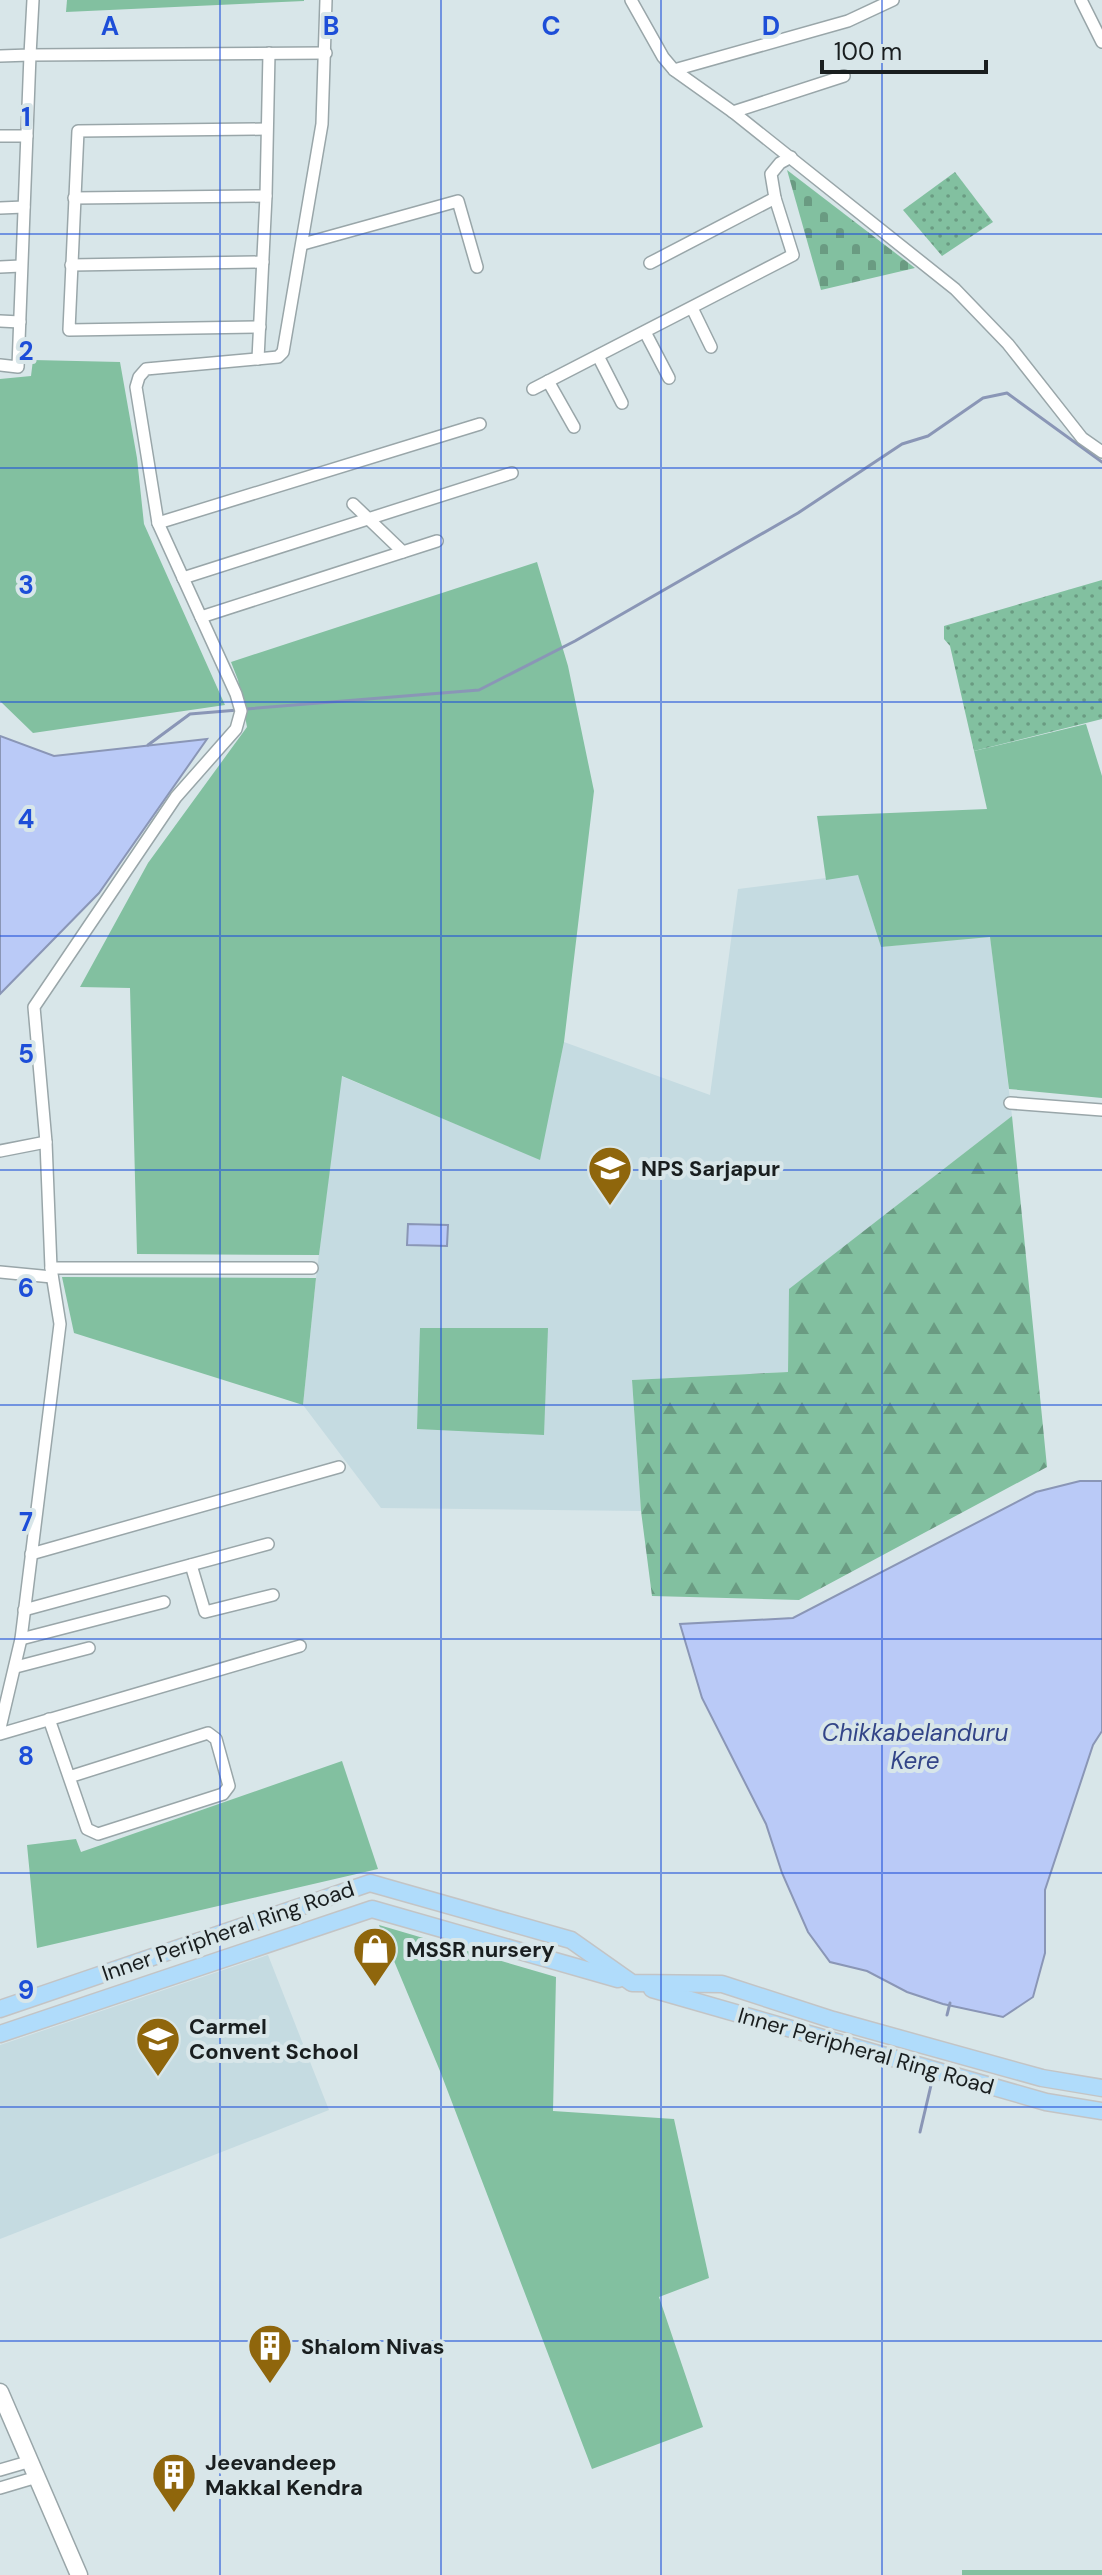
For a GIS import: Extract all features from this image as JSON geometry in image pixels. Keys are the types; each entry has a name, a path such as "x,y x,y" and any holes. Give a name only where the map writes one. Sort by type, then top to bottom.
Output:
{"main road":[{"name":"Inner Peripheral Ring Road","path":"0,2009 370,1883 571,1940 632,1983 722,1984 833,2020 1042,2078 1102,2088"},
{"name":"Inner Peripheral Ring Road","path":"0,2034 372,1909 1046,2102 1102,2111"},
{"path":"0,2392 79,2575"}],"street":[{"path":"0,365 18,367 33,0"},
{"path":"300,1646 0,1731 21,1639 60,1324 51,1272 46,1142 34,1007 176,797 236,729 241,711 158,523 136,387 146,369 278,357 283,352 322,124 326,0"},
{"path":"631,0 663,57 674,70 791,157 955,289 1008,344 1082,438 1102,452"},
{"path":"674,70 848,21 893,0"},
{"path":"1081,0 1102,42"},
{"path":"258,359 269,53"},
{"path":"0,56 326,53"},
{"path":"733,112 844,76"},
{"path":"260,327 69,330 78,131 266,129"},
{"path":"0,136 27,136"},
{"path":"533,389 793,255 775,198 771,174 780,163 791,157"},
{"path":"74,198 266,196"},
{"path":"650,263 775,198"},
{"path":"303,244 458,201 477,267"},
{"path":"0,208 24,207"},
{"path":"71,265 263,262"},
{"path":"0,267 21,266"},
{"path":"692,308 711,347"},
{"path":"0,321 20,322"},
{"path":"645,332 669,378"},
{"path":"598,356 622,403"},
{"path":"548,381 574,427"},
{"path":"158,523 480,424"},
{"path":"183,578 512,473"},
{"path":"353,504 403,552"},
{"path":"201,617 437,541"},
{"path":"1010,1103 1102,1110"},
{"path":"0,1151 46,1142"},
{"path":"0,1272 312,1268"},
{"path":"31,1554 339,1467"},
{"path":"24,1610 268,1544"},
{"path":"191,1565 205,1612 273,1595"},
{"path":"21,1639 164,1602"},
{"path":"16,1667 89,1648"},
{"path":"49,1719 69,1777 87,1829 98,1834 223,1794 229,1786 216,1739 208,1733 69,1777"},
{"path":"0,2470 34,2469"},
{"path":"0,2488 34,2469"}],"shaded area":[{"name":"NPS Sarjapur","path":"858,874 881,947 990,936 1012,1116 790,1289 788,1372 632,1380 641,1511 381,1508 303,1405 341,1076 539,1159 564,1042 710,1095 738,889"},
{"name":"Carmel Convent School","path":"268,1955 329,2110 0,2239 0,2045"}],"green space":[{"path":"67,0 304,0 304,1 66,12"},
{"path":"787,170 915,268 821,290"},
{"path":"955,172 993,222 942,256 903,210"},
{"path":"33,360 120,362 137,458 144,524 225,705 33,733 0,701 0,379 31,376"},
{"path":"537,562 568,666 594,791 564,1042 540,1160 342,1076 319,1255 137,1254 130,988 80,987 148,863 247,727 238,680 231,662"},
{"path":"1102,580 1102,719 974,751 950,646 944,639 944,626"},
{"path":"1086,724 1102,776 1102,1098 1009,1089 990,937 881,947 858,875 826,880 817,816 987,809 974,751"},
{"path":"1012,1116 1047,1467 799,1600 652,1596 641,1511 632,1380 788,1372 789,1289"},
{"path":"62,1277 316,1278 303,1405 74,1333"},
{"path":"420,1328 548,1328 544,1435 417,1429"},
{"path":"342,1761 378,1869 37,1948 27,1845 76,1839 81,1852"},
{"path":"379,1925 556,1977 553,2111 674,2119 709,2278 659,2297 703,2427 592,2469 440,2071"},
{"path":"962,2570 1102,2570 1102,2575 962,2575"}],"water":[{"path":"0,736 54,756 207,739 99,893 0,994"},
{"path":"408,1224 448,1225 447,1246 407,1245"},
{"name":"Chikkabelanduru Kere","path":"1080,1481 1102,1481 1102,1731 1093,1745 1045,1890 1045,1953 1033,1997 1003,2017 943,2004 907,1992 867,1971 830,1962 808,1932 782,1873 766,1824 702,1698 680,1624 793,1618 1036,1492"}],"waterway":[{"path":"246,709 479,690 575,641 798,513 902,444 928,436 983,398 1007,393 1102,462"},
{"path":"148,745 190,714 238,710"},
{"path":"947,2015 950,2003"},
{"path":"920,2132 932,2081"}],"place":[{"name":"NPS Sarjapur","path":"610,1207"},
{"name":"MSSR nursery","path":"375,1988"},
{"name":"Carmel Convent School","path":"158,2078"},
{"name":"Shalom Nivas","path":"270,2385"},
{"name":"Jeevandeep Makkal Kendra","path":"174,2514"}]}
